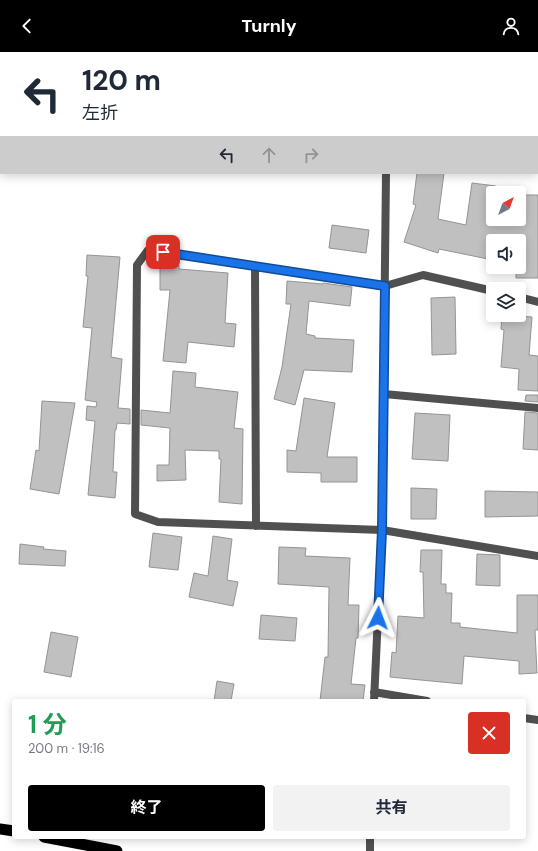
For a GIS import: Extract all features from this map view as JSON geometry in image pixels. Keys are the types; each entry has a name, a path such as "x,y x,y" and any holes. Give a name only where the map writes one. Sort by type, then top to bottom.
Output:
{"highway":[{"path":"0,829 12,831"},
{"path":"54,839 117,851"}],"street":[{"path":"374,699 382,530 386,174"},
{"path":"486,289 423,275 385,286 148,250 137,265 134,458 135,514 158,522 382,530 538,556"},
{"path":"255,266 256,526"},
{"path":"526,299 538,302"},
{"path":"384,394 538,408"},
{"path":"374,692 415,699"},
{"path":"526,718 538,720"},
{"path":"370,839 370,851"}],"building":[{"path":"417,174 444,174 438,219 466,225 472,183 496,186 486,186 486,226 526,226 526,195 538,195 538,278 516,278 516,274 526,274 526,234 486,234 486,259 439,249 438,253 404,242 416,205 413,204"},
{"path":"332,225 369,230 366,253 329,248"},
{"path":"87,255 120,257 111,357 122,359 118,408 130,409 130,424 117,423 115,430 113,472 117,472 115,498 88,495 95,421 86,420 87,406 96,407 97,402 85,400 92,328 83,327 88,276 86,276"},
{"path":"160,265 179,265 179,269 228,273 225,323 236,324 234,347 188,342 186,363 163,361 170,290 160,290"},
{"path":"287,281 323,283 352,287 350,306 309,301 306,334 315,336 315,338 354,340 352,372 304,370 295,405 274,399 282,367 291,304 286,304"},
{"path":"455,297 456,354 432,355 431,298"},
{"path":"526,317 532,317 529,355 538,356 538,391 518,390 519,369 501,367 504,330 501,329 502,322 526,322"},
{"path":"173,371 196,373 195,387 238,392 234,428 243,429 242,504 219,502 221,459 219,459 219,451 185,450 186,480 157,481 157,465 169,465 170,428 141,425 141,410 170,413"},
{"path":"526,395 538,395 538,402 525,401"},
{"path":"304,398 335,403 327,457 357,457 357,482 321,482 321,473 287,472 287,450 296,451"},
{"path":"42,401 75,403 59,494 30,489 36,450 39,451"},
{"path":"525,412 538,413 538,450 523,449"},
{"path":"415,413 450,415 448,461 412,459"},
{"path":"411,488 437,489 436,519 411,519"},
{"path":"485,491 538,492 538,516 485,517"},
{"path":"153,533 182,537 178,570 149,567"},
{"path":"213,536 232,539 227,580 238,582 233,606 189,597 194,573 208,576"},
{"path":"20,544 44,547 43,549 66,551 65,566 19,564"},
{"path":"279,547 306,548 305,556 350,558 348,605 359,605 358,638 356,638 351,684 365,685 363,699 320,699 325,657 328,657 329,587 278,584"},
{"path":"421,550 442,550 441,584 446,584 446,593 452,593 451,623 460,623 460,627 517,633 517,595 538,595 538,630 535,630 537,673 519,674 519,661 464,656 462,684 390,677 392,652 396,653 398,616 424,618 423,572 420,572"},
{"path":"477,554 500,555 500,586 476,585"},
{"path":"261,615 297,618 295,641 259,639"},
{"path":"51,632 78,637 71,677 44,672"},
{"path":"217,681 234,684 231,699 214,699"}],"route":[{"path":"163,252 385,286 382,530 378,618"}]}
